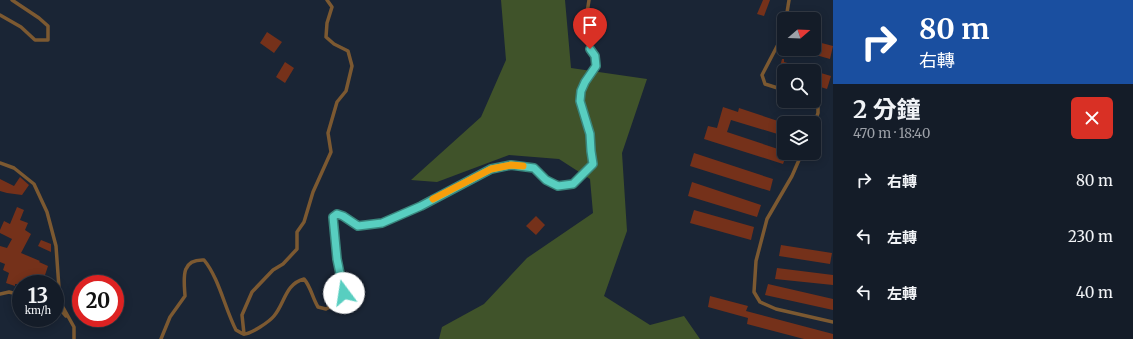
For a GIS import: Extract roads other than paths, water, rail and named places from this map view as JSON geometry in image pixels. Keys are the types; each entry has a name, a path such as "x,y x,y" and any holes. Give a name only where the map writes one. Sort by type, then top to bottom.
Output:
{"lane":[{"path":"0,15 21,27 36,40 48,40 48,26 39,18 12,0"},
{"path":"244,334 242,315 252,292 273,270 283,264 298,249 297,232 304,222 313,192 331,152 328,133 337,102 346,91 352,66 348,51 334,44 326,37 327,23 332,7 327,0"},
{"path":"161,339 170,317 186,296 184,276 188,264 195,259 204,260 211,268 229,317 236,330 244,334 255,330 274,317 296,281 304,278 309,285 312,298 318,307 326,310 338,303 344,293 337,259 333,217 337,214 343,216 358,226 382,223 421,206 491,169 511,165 534,168 546,180 558,186 573,184 593,164 590,134 580,101 581,91 585,82 596,66 595,56 585,37 582,23 589,0"},
{"path":"787,12 789,0"},
{"path":"777,46 762,75 765,84 777,88"},
{"path":"799,160 792,176 768,219 756,261 754,292 760,302 776,309 833,322"},
{"path":"0,163 14,168 34,184 47,212 56,246 60,302 72,323"},
{"path":"0,294 12,293"},
{"path":"64,314 72,324"},
{"path":"74,327 74,339"}]}
